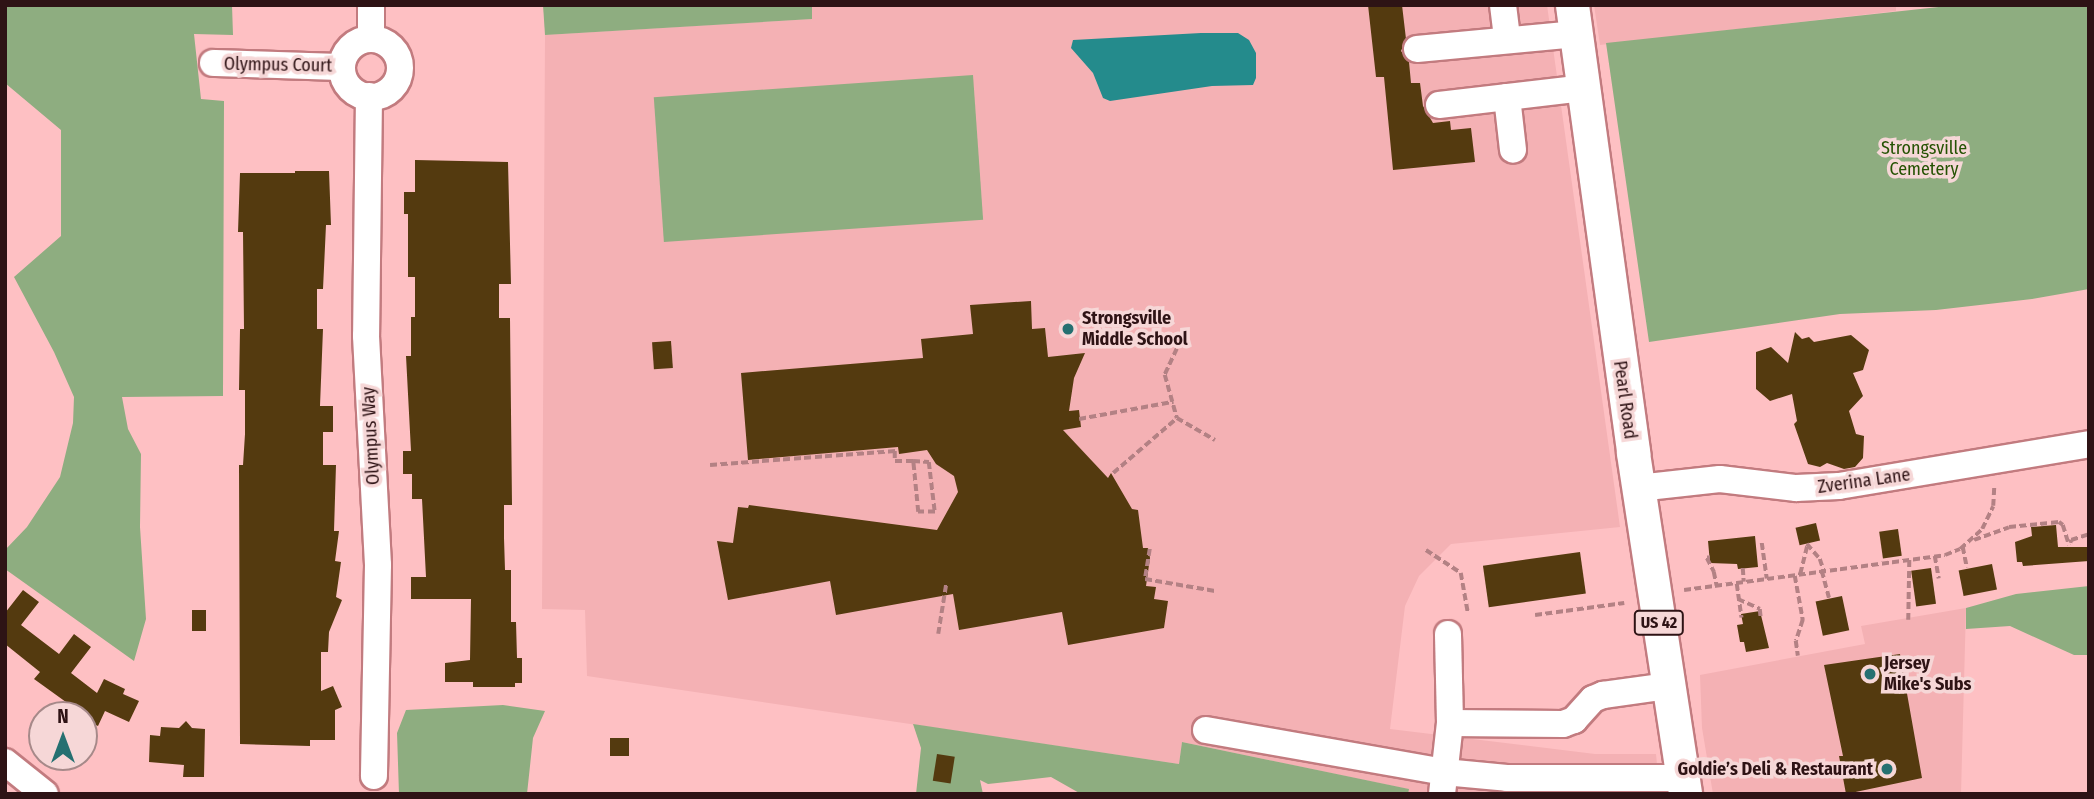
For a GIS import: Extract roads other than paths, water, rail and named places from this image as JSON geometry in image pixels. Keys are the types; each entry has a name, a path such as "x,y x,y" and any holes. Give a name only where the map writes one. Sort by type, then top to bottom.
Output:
{"main road":[{"name":"Pearl Road","path":"1574,20 1638,488 1684,786"}],"street":[{"path":"370,5 371,38"},
{"path":"1503,5 1507,40"},
{"path":"1417,49 1507,40 1574,20"},
{"path":"371,38 388,44 395,51 400,68 394,85 379,95 369,96 357,93 348,85 342,67 351,47 371,38"},
{"name":"Olympus Court","path":"213,63 342,67"},
{"path":"1439,104 1583,88"},
{"name":"Olympus Way","path":"369,96 366,336 378,565 375,788"},
{"path":"1507,97 1513,150"},
{"name":"Zverina Lane","path":"1638,488 1720,479 1796,488 1839,486 2089,444"},
{"path":"1443,783 1450,723 1448,634"},
{"path":"1450,723 1563,724 1574,720 1593,699 1603,695 1661,687"},
{"path":"1206,730 1443,783 1507,786 1684,786"},
{"path":"5,761 45,794"}],"water":[{"path":"1238,33 1249,40 1256,53 1256,78 1253,85 1212,86 1110,101 1103,98 1093,73 1071,48 1073,40"}],"place":[{"name":"Strongsville Middle School","path":"1068,329"},
{"name":"Jersey Mike's Subs","path":"1870,674"},
{"name":"Goldie’s Deli & Restaurant","path":"1887,769"}],"park label":[{"name":"Strongsville Cemetery","path":"1924,159"}]}
